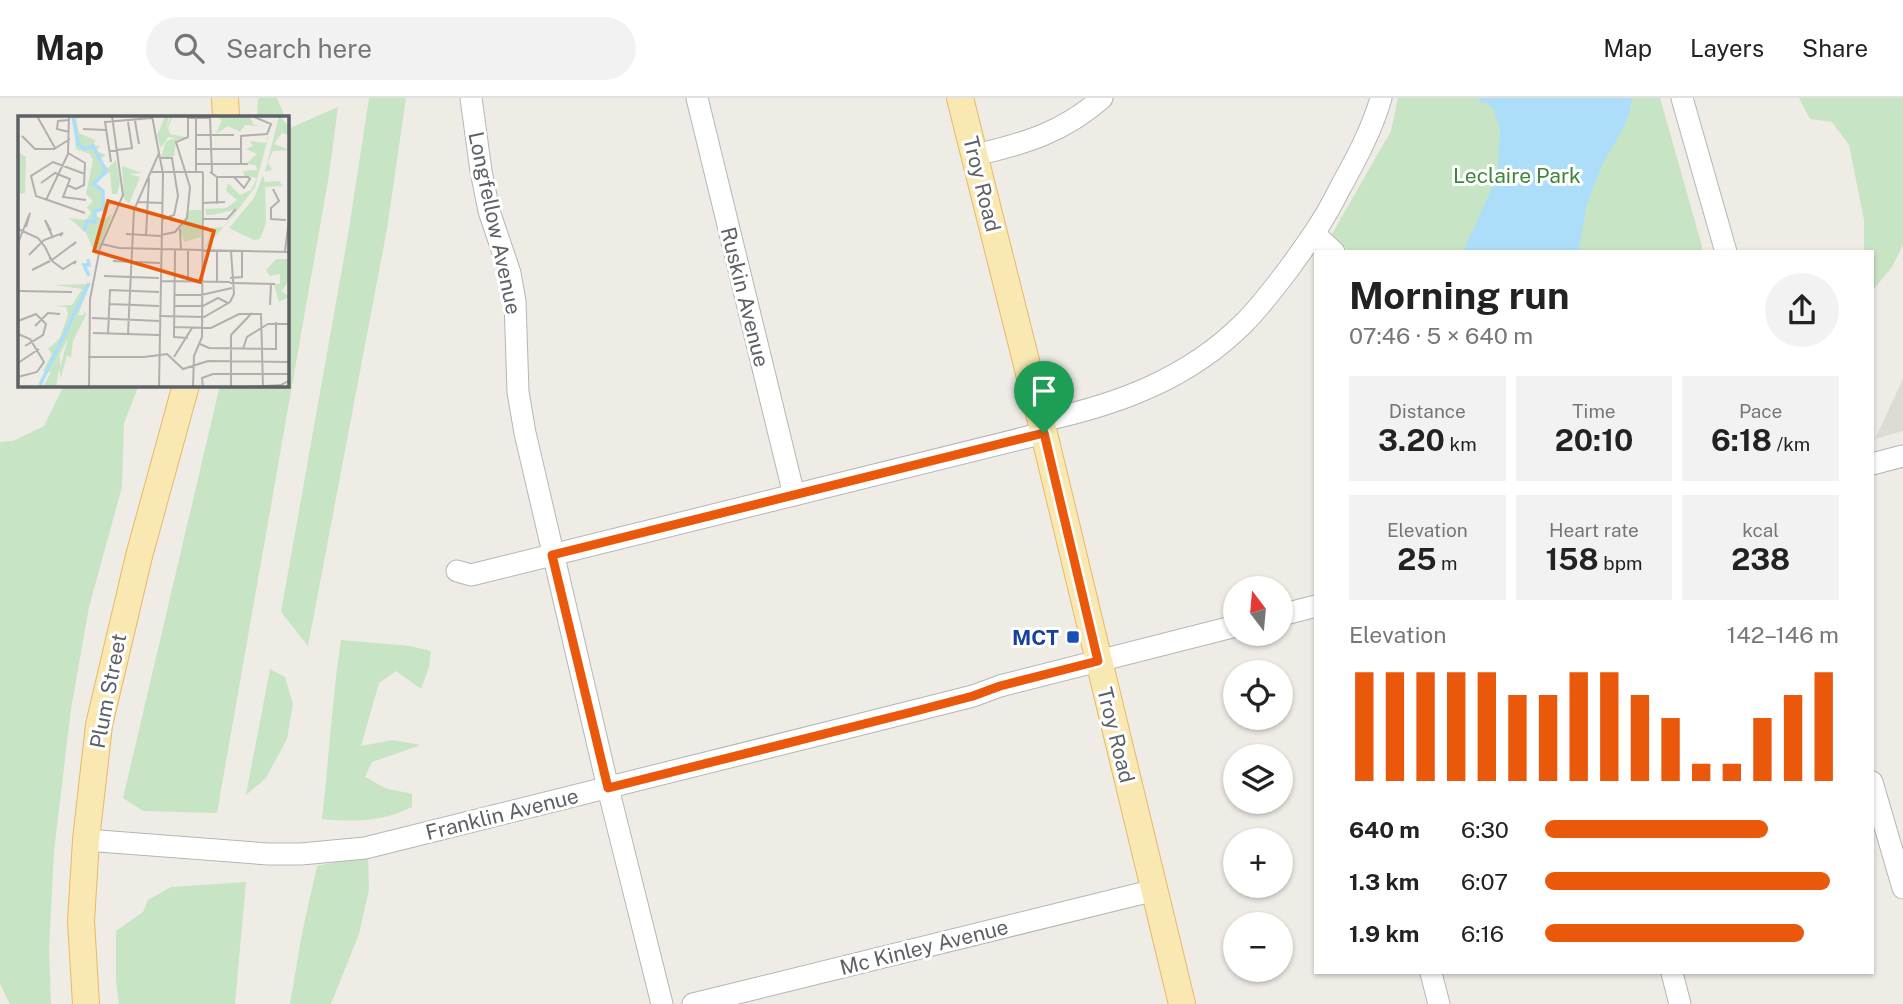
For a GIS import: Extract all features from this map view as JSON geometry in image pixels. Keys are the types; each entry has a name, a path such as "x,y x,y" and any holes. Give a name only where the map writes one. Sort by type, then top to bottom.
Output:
{"main road":[{"path":"225,98 226,116"},
{"name":"Troy Road","path":"960,98 1182,1004"},
{"name":"Plum Street","path":"86,1004 81,921 96,745 139,556 185,387"}],"street":[{"name":"Longfellow Avenue","path":"471,98 489,211 510,274 515,301 518,392 527,443 662,1004"},
{"name":"Ruskin Avenue","path":"697,98 794,495"},
{"path":"975,155 1022,144 1050,133 1072,121 1102,98"},
{"path":"457,571 471,575 794,495 1042,427 1105,406 1174,376 1228,338 1258,308 1315,234 1354,162 1381,98"},
{"path":"1682,98 1725,250"},
{"path":"1315,234 1332,250"},
{"path":"1874,463 1903,456"},
{"path":"1293,612 1314,607"},
{"name":"Franklin Avenue","path":"86,840 268,854 330,852 376,845 973,696 1000,686 1223,629"},
{"path":"1874,789 1903,888"},
{"name":"Mc Kinley Avenue","path":"693,1004 1155,890"},
{"path":"1431,974 1438,1004"},
{"path":"1672,974 1680,1004"}],"shaded area":[{"path":"1903,379 1903,431 1875,439"}],"green space":[{"path":"258,98 277,98 285,116 257,116"},
{"path":"369,98 406,98 387,229 308,646 281,612 348,235"},
{"name":"Leclaire Park","path":"1398,98 1660,98 1702,250 1347,250 1332,234 1391,131"},
{"path":"1799,98 1903,98 1903,245 1892,267 1874,289 1874,250 1864,250 1864,220 1849,145 1832,122 1810,119"},
{"path":"338,107 329,175 217,813 143,811 123,798 220,387 289,387 289,126 290,128"},
{"path":"63,387 138,387 124,423 122,487 89,607 71,709 54,851 49,950 51,1004 10,1004 0,984 0,442 13,441 44,426"},
{"path":"341,640 410,646 431,651 429,667 421,689 396,671 379,683 361,746 393,740 421,745 372,762 365,777 385,788 412,794 412,807 390,816 357,820 322,819"},
{"path":"270,669 285,677 293,704 287,739 266,778 246,795"},
{"path":"368,855 369,889 359,934 331,1004 290,1004 317,866"},
{"path":"246,882 235,1004 119,1004 116,931 143,912 148,900 171,887"}],"water":[{"path":"1480,98 1632,98 1623,129 1603,163 1591,194 1578,250 1464,250 1497,177 1500,128 1493,108 1485,102 1480,103"}],"place":[{"name":"MCT","path":"1073,637"}],"route":[{"path":"1044,433 1098,661 912,712 608,788 552,555 1044,433"}]}
